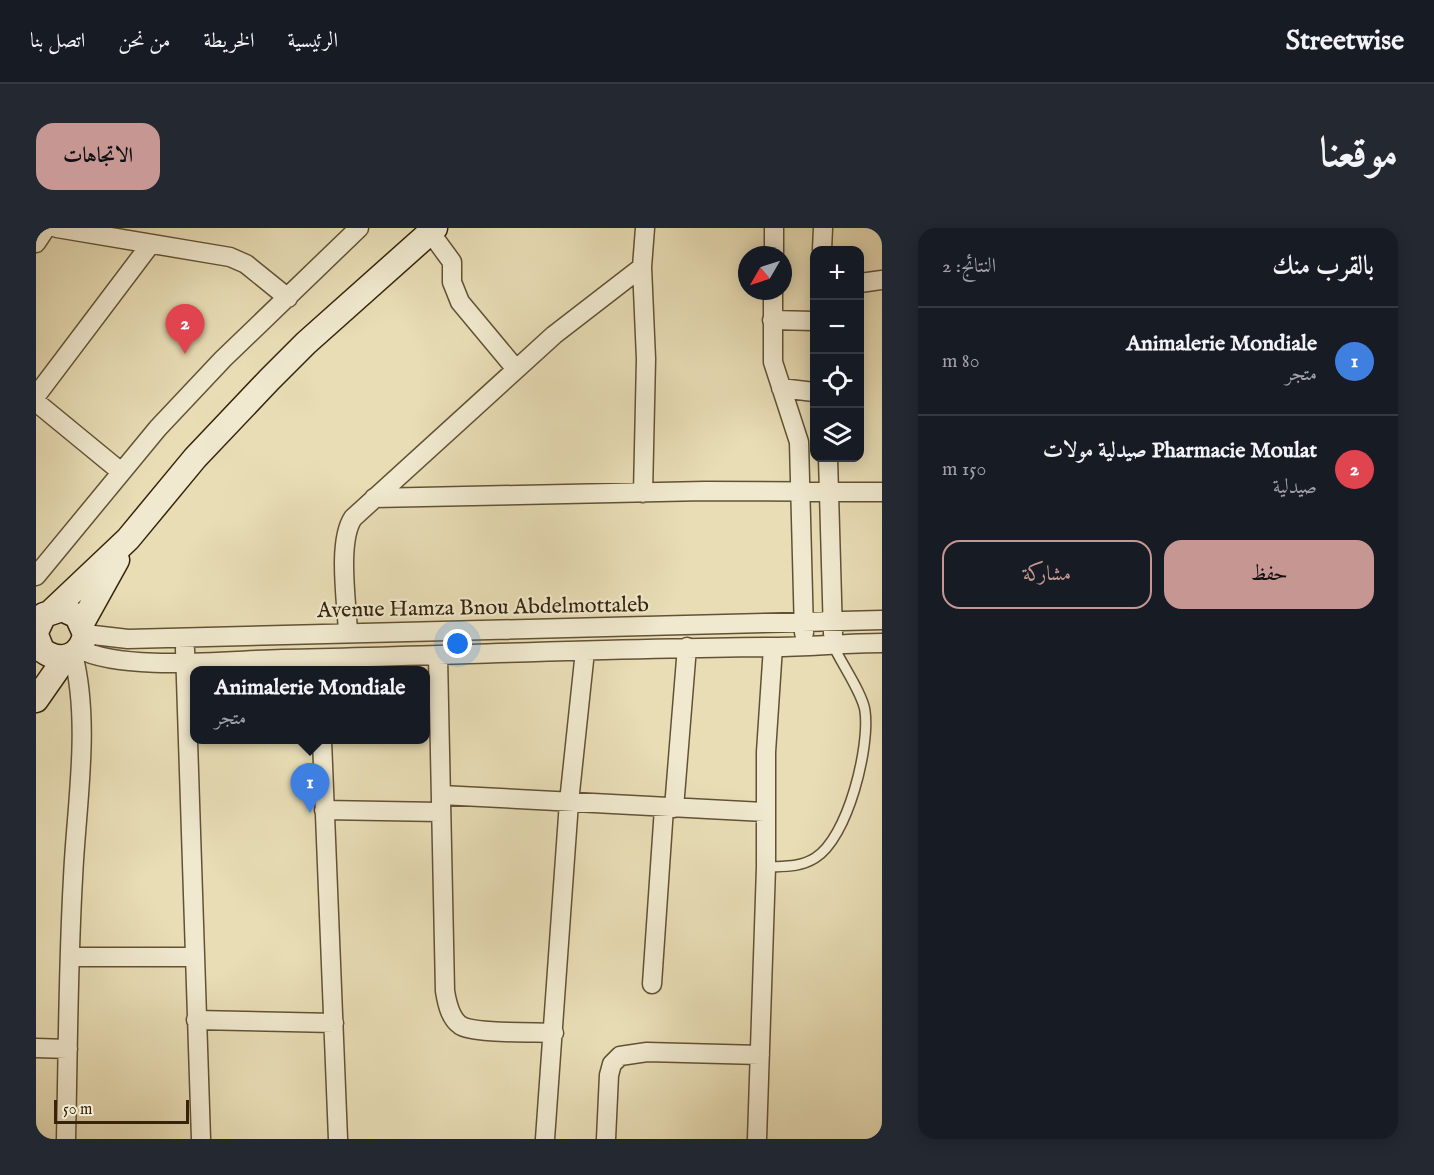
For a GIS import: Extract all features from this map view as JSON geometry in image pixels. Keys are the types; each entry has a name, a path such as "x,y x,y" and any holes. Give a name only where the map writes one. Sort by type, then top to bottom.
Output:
{"main road":[{"path":"39,631 128,539 195,458 276,372 432,230"},
{"path":"36,700 77,643 128,539"},
{"path":"39,631 70,611 77,643"},
{"path":"39,631 49,655 77,643"}],"street":[{"path":"36,243 46,228"},
{"path":"66,228 150,245 230,257 246,264 288,298"},
{"path":"36,576 120,471 216,367 359,228"},
{"path":"643,493 646,359 642,267 645,228"},
{"path":"774,228 774,246"},
{"path":"822,246 823,228"},
{"path":"432,230 452,262 452,282 460,302 515,369"},
{"path":"36,396 150,245"},
{"path":"348,633 345,546 348,527 361,508 434,446 515,369 613,287 642,267"},
{"path":"864,282 882,280"},
{"path":"773,300 773,362 797,435 801,492 804,646"},
{"path":"772,320 810,321"},
{"path":"781,388 810,392"},
{"path":"36,402 120,471"},
{"path":"828,462 834,645"},
{"path":"374,498 643,493 882,492"},
{"name":"Avenue Hamza Bnou Abdelmottaleb","path":"77,643 128,639 882,620"},
{"path":"319,634 321,665"},
{"path":"185,638 201,1139"},
{"path":"77,643 95,657 110,659 321,665 585,651 882,643"},
{"path":"66,1139 81,735 77,643"},
{"path":"652,984 687,647"},
{"path":"757,1139 766,867 767,740 773,647"},
{"path":"545,1139 569,802 585,651"},
{"path":"438,657 445,991 448,1008 454,1020 470,1030 554,1033"},
{"path":"322,744 338,1139"},
{"path":"324,810 441,804 569,802 766,812"},
{"path":"71,957 194,957"},
{"path":"196,1020 334,1023"},
{"path":"36,1048 68,1049"},
{"path":"606,1139 609,1075 612,1064 620,1056 647,1052 760,1055"}],"lane":[{"path":"766,867 800,866 817,857 847,811 857,786 864,750 865,708 834,645"}],"place":[{"name":"Pharmacie Moulat صيدلية مولات","path":"185,354"},
{"name":"Animalerie Mondiale","path":"310,813"}]}
